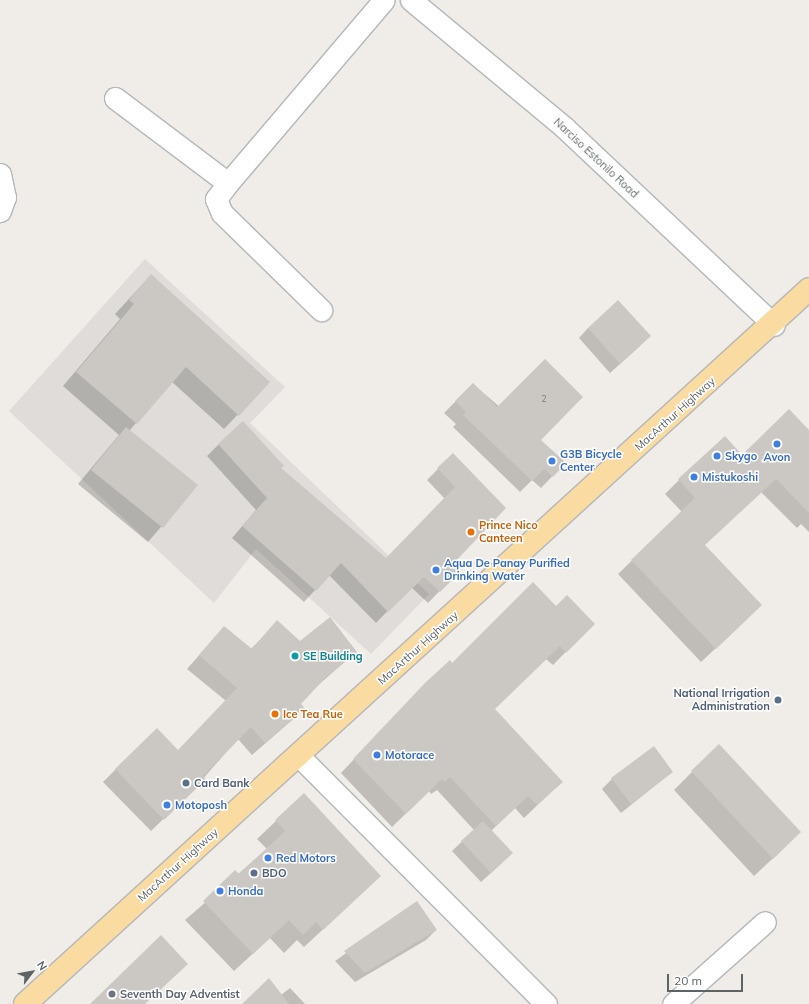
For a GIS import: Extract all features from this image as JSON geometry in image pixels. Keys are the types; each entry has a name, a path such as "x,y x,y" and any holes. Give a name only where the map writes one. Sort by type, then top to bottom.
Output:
{"highway":[{"name":"MacArthur Highway","path":"25,1004 774,325 809,289"}],"street":[{"path":"321,310 222,213 216,199 384,0"},
{"name":"Narciso Estonilo Road","path":"411,0 565,128 774,325"},
{"path":"115,98 228,183"},
{"path":"0,174 5,197 0,211"},
{"path":"299,756 546,1004"},
{"path":"673,1004 765,922"}],"shaded area":[{"path":"145,259 285,387 250,423 429,594 371,654 256,549 214,603 9,411"}],"building":[{"path":"151,274 270,382 239,416 186,367 137,424 76,372 134,304 129,300"},
{"path":"618,300 651,336 620,364 588,328"},
{"path":"545,359 583,397 541,440 566,463 553,477 544,469 532,481 463,415 466,412 455,401 473,383 497,407"},
{"path":"789,409 809,430 809,513 776,479 705,545 762,605 716,649 631,560 695,498 678,479 725,436 742,455"},
{"path":"243,421 284,466 281,468 386,558 455,487 437,468 453,453 506,508 453,564 461,571 440,592 424,577 388,612 341,563 316,591 242,526 267,498 218,444"},
{"path":"126,427 198,485 163,528 91,470"},
{"path":"533,582 556,606 567,595 595,624 566,653 560,646 495,709 563,782 537,805 528,796 496,826 450,777 445,782 442,779 406,814 353,759 425,683 450,660 452,663"},
{"path":"330,617 357,652 325,678 301,704 305,709 265,743 251,727 203,776 206,779 164,820 115,769 157,728 178,750 237,688 199,655 224,626 252,649 277,620 300,641"},
{"path":"719,744 801,832 773,859 691,771"},
{"path":"654,746 673,772 631,804 611,778"},
{"path":"304,793 381,876 323,930 316,922 303,935 289,920 253,954 203,901 235,870 239,874 285,831 275,820"},
{"path":"483,821 513,853 491,873 461,841"},
{"path":"417,901 437,930 365,973 344,951"},
{"path":"161,935 188,964 145,1004 90,1004"},
{"path":"269,978 289,1004 242,1004"}],"place":[{"name":"Avon","path":"777,444"},
{"name":"Skygo","path":"717,456"},
{"name":"G3B Bicycle Center","path":"552,461"},
{"name":"Mistukoshi","path":"694,477"},
{"name":"Prince Nico Canteen","path":"471,532"},
{"name":"Aqua De Panay Purified Drinking Water","path":"436,570"},
{"name":"SE Building","path":"295,656"},
{"name":"National Irrigation Administration","path":"778,700"},
{"name":"Ice Tea Rue","path":"275,714"},
{"name":"Motorace","path":"377,755"},
{"name":"Card Bank","path":"186,783"},
{"name":"Motoposh","path":"167,805"},
{"name":"Red Motors","path":"268,858"},
{"name":"BDO","path":"254,873"},
{"name":"Honda","path":"220,891"},
{"name":"Seventh Day Adventist","path":"112,994"}]}
